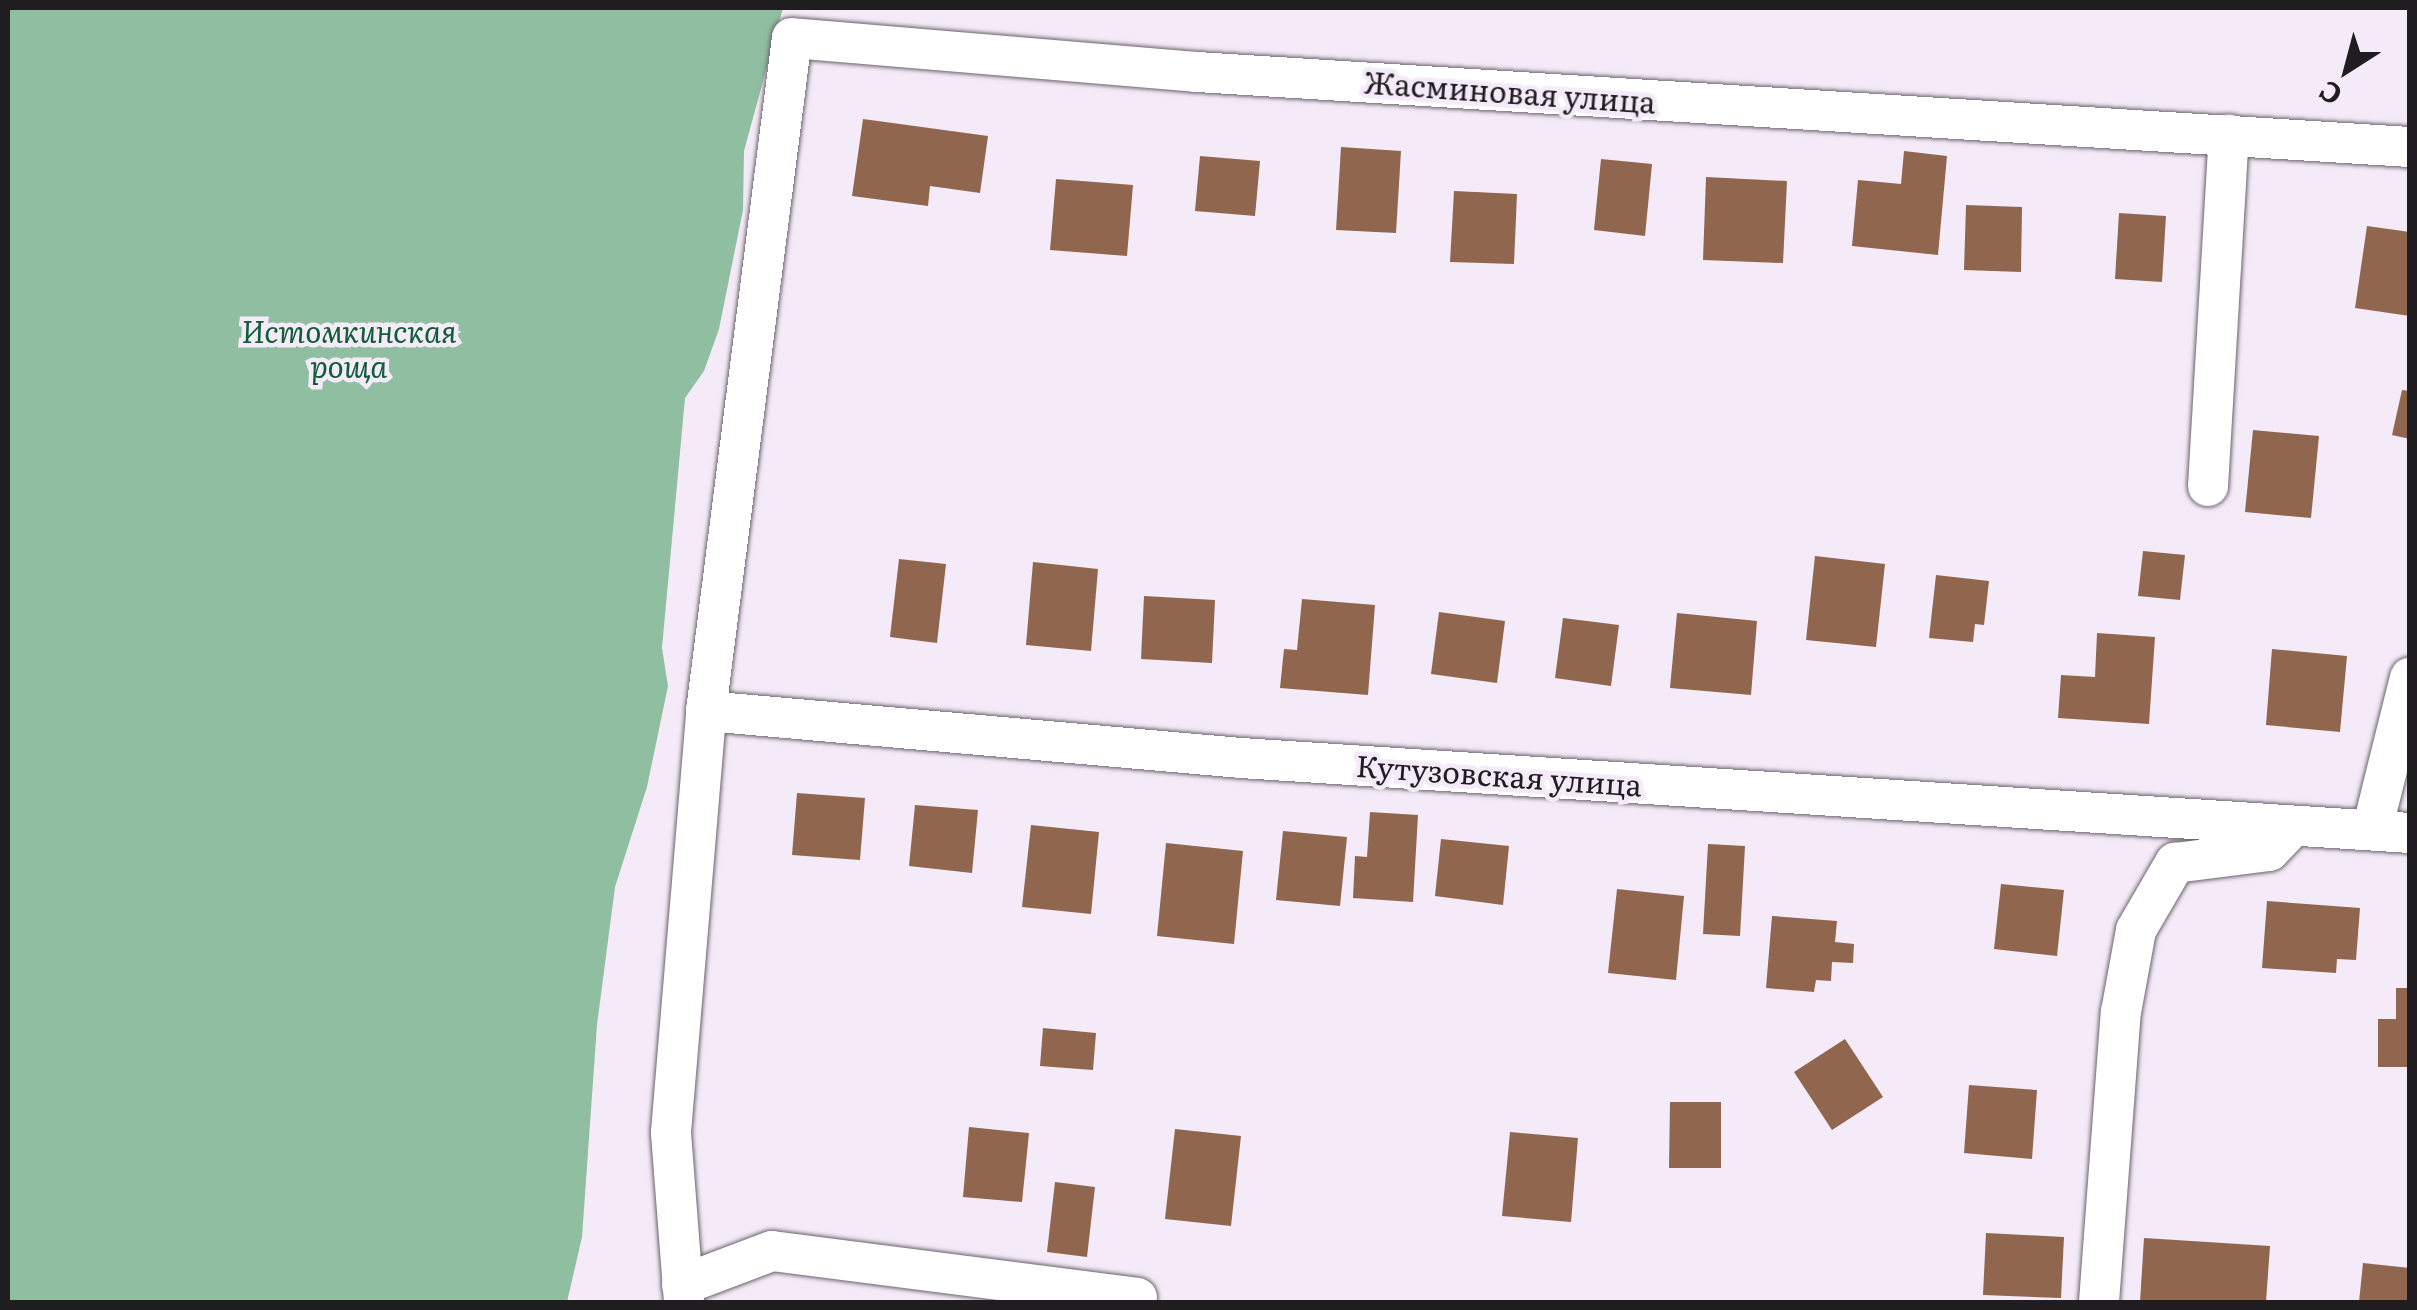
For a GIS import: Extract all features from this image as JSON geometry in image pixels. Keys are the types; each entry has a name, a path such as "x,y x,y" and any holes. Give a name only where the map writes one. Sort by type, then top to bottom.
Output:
{"street":[{"name":"Жасминовая улица","path":"706,711 792,38 1197,72 2410,147"},
{"path":"2208,486 2229,135"},
{"path":"2391,831 2410,678"},
{"path":"706,711 671,1132 683,1294 772,1250 1137,1298"},
{"name":"Кутузовская улица","path":"706,711 1242,758 2292,828 2391,831"},
{"path":"2100,1302 2120,1012 2136,930 2175,863 2269,851 2292,828"}],"green space":[{"name":"Истомкинская роща","path":"8,8 783,8 744,151 743,210 719,329 704,371 685,398 662,648 668,686 647,787 615,887 597,1025 582,1237 567,1302 8,1302"}],"building":[{"path":"863,119 988,136 980,193 930,186 928,206 852,196"},
{"path":"1341,147 1401,151 1396,233 1336,230"},
{"path":"1904,151 1947,156 1938,255 1852,246 1858,180 1901,184"},
{"path":"1200,156 1260,161 1255,216 1195,211"},
{"path":"1601,159 1652,164 1645,236 1594,230"},
{"path":"1706,177 1787,181 1783,263 1703,260"},
{"path":"1056,179 1133,185 1127,256 1050,250"},
{"path":"1454,191 1517,194 1514,264 1450,262"},
{"path":"1966,205 2022,207 2021,272 1964,270"},
{"path":"2119,213 2166,216 2162,282 2115,279"},
{"path":"2367,226 2410,232 2410,316 2355,308"},
{"path":"2402,390 2410,391 2410,439 2392,435"},
{"path":"2253,430 2319,436 2311,518 2245,512"},
{"path":"2143,551 2185,555 2180,600 2138,596"},
{"path":"1815,556 1885,564 1876,647 1806,640"},
{"path":"899,559 946,564 937,643 890,637"},
{"path":"1033,562 1098,569 1091,651 1026,645"},
{"path":"1936,575 1989,581 1984,625 1975,624 1973,642 1929,638"},
{"path":"1144,596 1215,600 1212,663 1141,659"},
{"path":"1302,599 1375,605 1368,695 1280,688 1284,649 1297,650"},
{"path":"1439,612 1505,621 1497,683 1431,674"},
{"path":"1677,613 1757,621 1751,695 1670,688"},
{"path":"1563,618 1619,625 1611,686 1555,678"},
{"path":"2097,633 2155,637 2149,724 2058,718 2061,675 2095,677"},
{"path":"2272,649 2347,656 2340,732 2266,725"},
{"path":"797,793 865,798 860,860 792,855"},
{"path":"915,805 978,810 972,873 909,866"},
{"path":"1370,812 1418,815 1413,902 1353,898 1355,856 1367,857"},
{"path":"1031,825 1099,832 1091,914 1022,907"},
{"path":"1283,831 1347,837 1340,906 1276,900"},
{"path":"1441,839 1509,846 1503,905 1435,896"},
{"path":"1166,843 1243,851 1234,944 1157,936"},
{"path":"1708,844 1745,846 1740,936 1703,934"},
{"path":"2001,884 2064,890 2057,956 1994,949"},
{"path":"1617,889 1684,896 1676,980 1608,973"},
{"path":"2267,901 2360,908 2356,960 2337,959 2336,973 2262,968"},
{"path":"1772,916 1837,921 1835,942 1854,944 1853,963 1832,962 1831,981 1816,980 1814,992 1766,988"},
{"path":"2396,988 2410,988 2410,1067 2378,1067 2378,1019 2396,1019"},
{"path":"1043,1028 1096,1033 1093,1070 1040,1066"},
{"path":"1845,1039 1883,1097 1832,1130 1794,1072"},
{"path":"1969,1085 2037,1090 2032,1159 1964,1153"},
{"path":"1670,1102 1721,1102 1721,1168 1669,1168"},
{"path":"969,1127 1029,1133 1022,1202 963,1197"},
{"path":"1175,1129 1241,1136 1231,1226 1165,1219"},
{"path":"1510,1132 1578,1138 1571,1222 1502,1216"},
{"path":"1055,1182 1095,1187 1087,1257 1047,1252"},
{"path":"1986,1233 2064,1237 2061,1298 1983,1295"},
{"path":"2144,1238 2270,1246 2266,1302 2140,1302"},
{"path":"2363,1263 2410,1268 2410,1302 2359,1302"}]}
